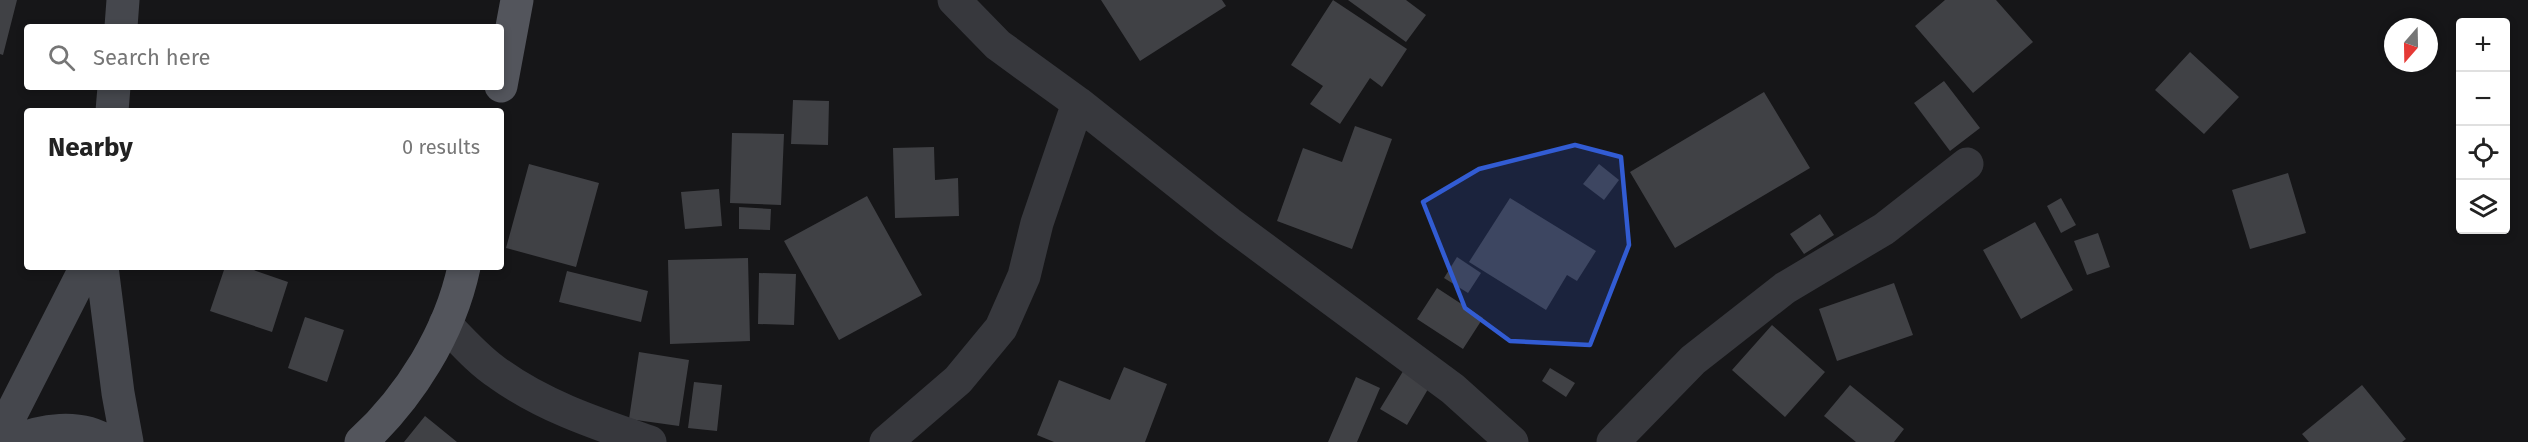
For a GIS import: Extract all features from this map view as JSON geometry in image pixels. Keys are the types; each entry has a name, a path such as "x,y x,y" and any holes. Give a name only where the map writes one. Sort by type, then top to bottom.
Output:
{"main road":[{"path":"121,24 123,0"},
{"path":"504,70 517,0"},
{"path":"112,108 114,90"},
{"path":"497,108 500,90"},
{"path":"0,436 84,270"},
{"path":"102,270 118,393 127,442"},
{"path":"361,442 380,424 430,355 445,324 463,270"},
{"path":"12,442 42,431 73,430 108,442"}],"street":[{"path":"954,0 998,45 1078,103 1229,224 1454,389 1512,442"},
{"path":"886,442 958,380 1001,328 1024,276 1037,223 1078,103"},
{"path":"1613,442 1694,360 1785,288 1884,229 1966,164"},
{"path":"445,324 497,373 530,394 580,417 650,442"}],"highlighted area":[{"path":"1575,145 1621,157 1629,245 1590,345 1510,341 1465,308 1423,202 1479,169"}],"building":[{"path":"0,0 17,0 3,55 0,54"},
{"path":"1101,0 1222,0 1226,6 1140,61"},
{"path":"1333,0 1407,49 1382,87 1370,78 1340,124 1310,104 1323,86 1291,65"},
{"path":"1348,0 1406,0 1426,15 1406,42"},
{"path":"1945,0 1996,0 2033,42 1973,93 1915,26"},
{"path":"2190,52 2239,97 2204,134 2155,90"},
{"path":"1944,81 1980,128 1950,151 1914,103"},
{"path":"1764,92 1810,168 1675,248 1630,172"},
{"path":"793,100 829,101 828,145 791,144"},
{"path":"1355,126 1392,139 1352,249 1277,221 1303,148 1342,162"},
{"path":"732,133 784,134 781,205 730,203"},
{"path":"934,147 935,180 958,178 959,216 895,218 893,148"},
{"path":"529,164 599,183 576,267 506,248"},
{"path":"1599,164 1619,180 1604,200 1583,184"},
{"path":"2288,173 2306,233 2250,249 2232,190"},
{"path":"719,189 722,226 685,229 681,192"},
{"path":"867,196 922,295 839,340 784,241"},
{"path":"1510,198 1596,251 1577,281 1567,275 1546,310 1469,262"},
{"path":"2061,198 2076,225 2061,233 2047,206"},
{"path":"739,207 771,209 770,230 739,229"},
{"path":"1820,214 1834,235 1804,254 1790,234"},
{"path":"2035,222 2073,290 2021,319 1983,250"},
{"path":"2098,233 2110,267 2087,275 2074,241"},
{"path":"1457,257 1481,273 1468,293 1444,278"},
{"path":"748,258 750,341 670,344 668,260"},
{"path":"224,270 254,270 288,282 272,332 210,311"},
{"path":"567,271 648,291 641,322 559,302"},
{"path":"759,273 796,274 794,325 758,324"},
{"path":"1894,283 1913,335 1837,361 1819,309"},
{"path":"1437,288 1483,318 1463,349 1417,319"},
{"path":"305,317 344,330 327,382 288,368"},
{"path":"1772,325 1825,372 1785,417 1732,370"},
{"path":"639,352 689,360 679,426 629,419"},
{"path":"1124,367 1167,384 1145,442 1054,442 1037,435 1059,380 1110,400"},
{"path":"1405,368 1431,384 1407,425 1380,409"},
{"path":"1550,368 1575,383 1566,397 1542,381"},
{"path":"1356,377 1380,388 1357,442 1328,442"},
{"path":"694,382 722,385 717,431 688,428"},
{"path":"1850,385 1904,429 1894,442 1856,442 1824,416"},
{"path":"2362,385 2406,439 2402,442 2309,442 2302,434"},
{"path":"425,416 457,442 404,442"}]}
